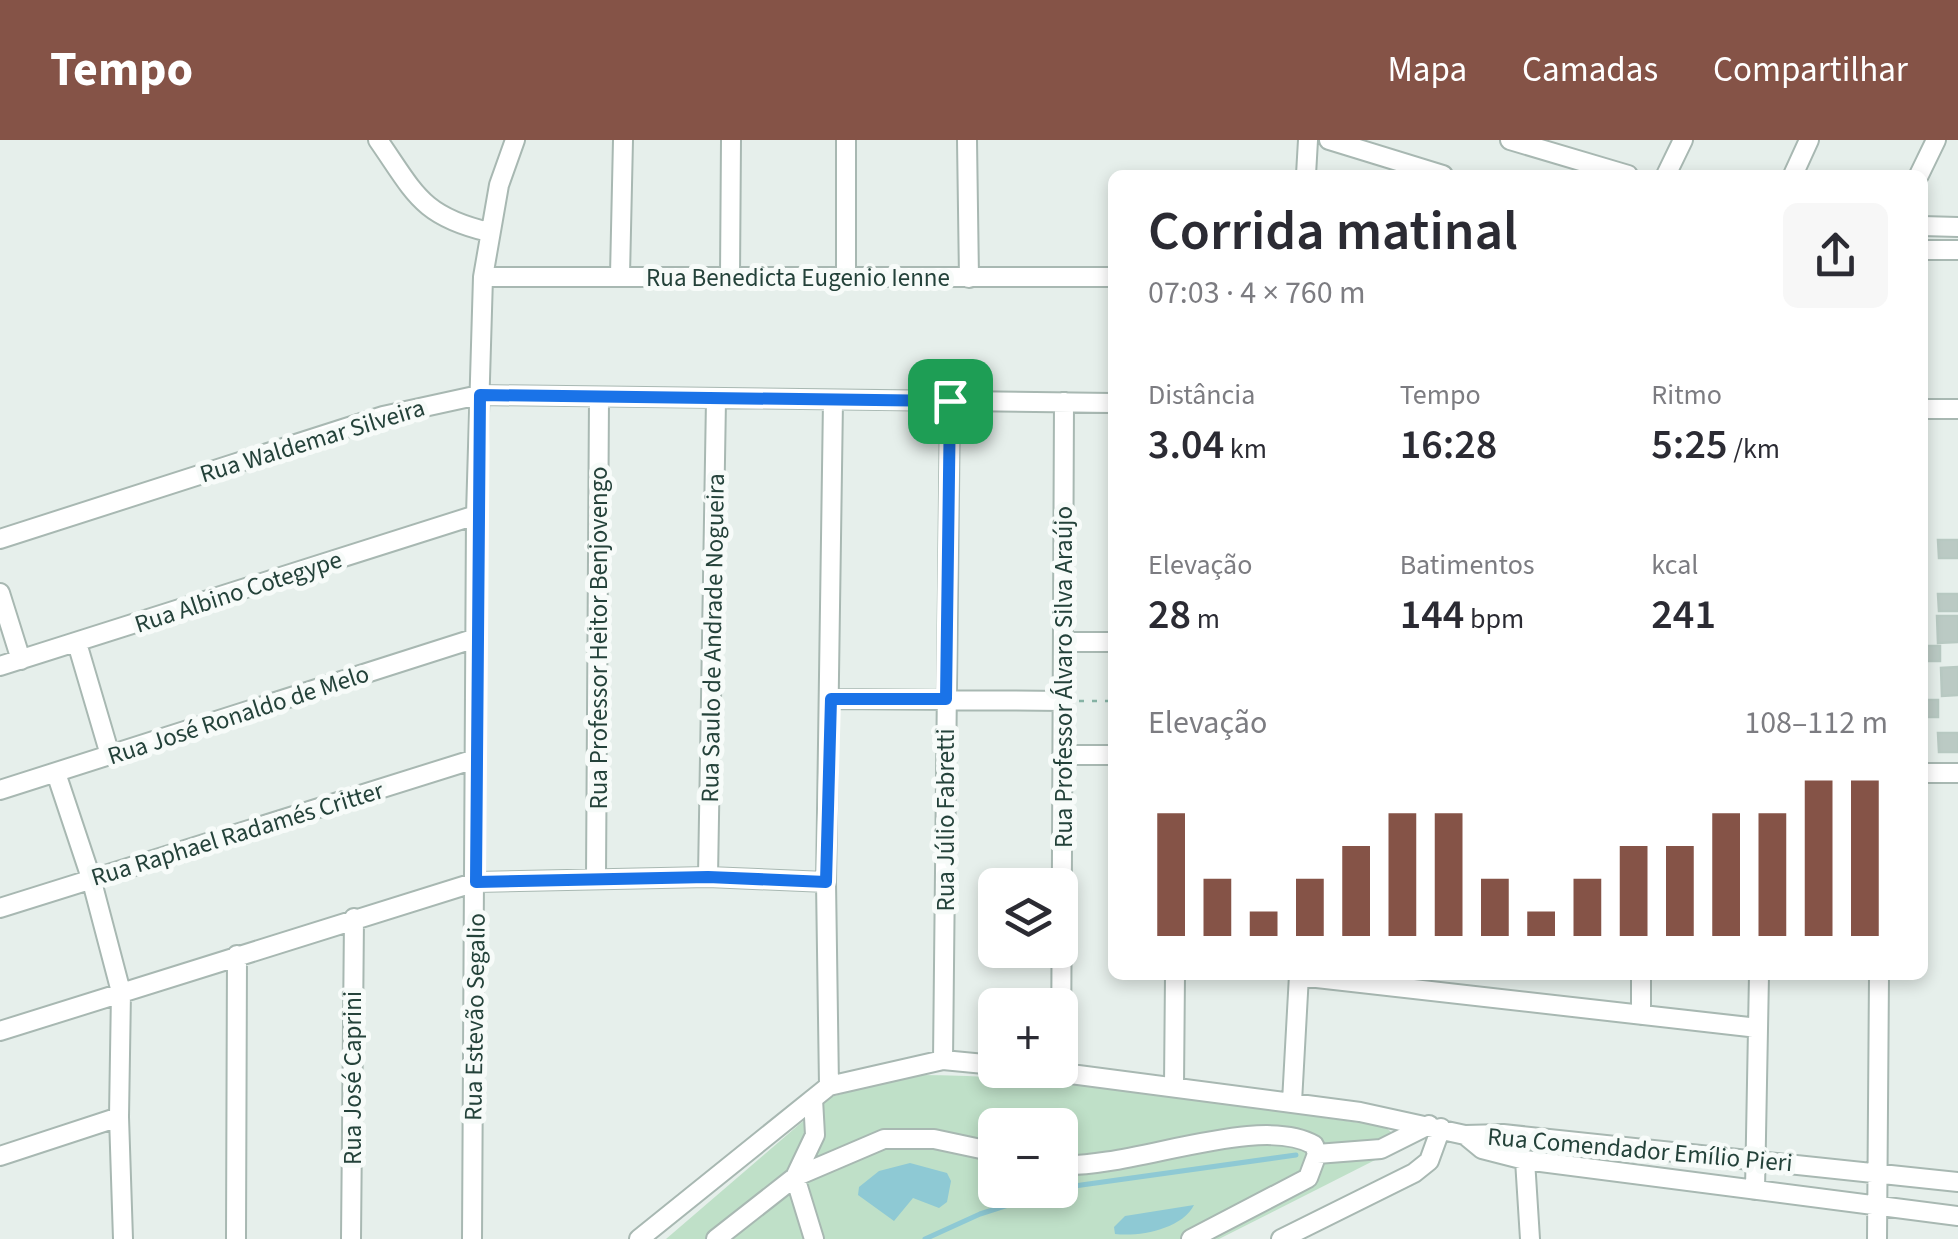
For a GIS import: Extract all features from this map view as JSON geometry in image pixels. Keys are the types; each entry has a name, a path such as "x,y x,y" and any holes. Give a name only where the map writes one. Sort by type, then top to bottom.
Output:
{"street":[{"path":"378,140 418,198 434,214 488,232"},
{"name":"Rua Estevão Segalio","path":"472,1239 476,515 483,276 488,232 515,140"},
{"path":"620,275 623,140"},
{"path":"730,276 731,140"},
{"path":"846,140 846,277"},
{"path":"967,140 968,278"},
{"path":"1306,170 1308,140"},
{"path":"1328,140 1427,170"},
{"path":"1510,140 1552,146 1615,170"},
{"path":"1668,170 1683,140"},
{"path":"1796,170 1809,140"},
{"path":"1921,170 1936,140"},
{"path":"1928,226 1958,228"},
{"path":"1928,250 1958,250"},
{"name":"Rua Benedicta Eugenio Ienne","path":"483,276 1108,277"},
{"name":"Rua Waldemar Silveira","path":"0,538 383,416 480,395 1108,403"},
{"name":"Rua Professor Heitor Benjovengo","path":"596,877 600,398"},
{"name":"Rua Saulo de Andrade Nogueira","path":"708,877 716,400"},
{"path":"829,1086 826,882 833,401"},
{"name":"Rua Júlio Fabretti","path":"943,1060 950,401"},
{"name":"Rua Professor Álvaro Silva Araújo","path":"1061,988 1064,402"},
{"path":"1928,409 1958,409"},
{"name":"Rua Albino Cotegype","path":"0,666 476,515"},
{"path":"0,593 20,660"},
{"name":"Rua José Ronaldo de Melo","path":"0,790 476,638"},
{"path":"1063,642 1108,642"},
{"path":"77,643 110,755"},
{"path":"831,699 1063,701"},
{"path":"1062,755 1108,755"},
{"name":"Rua Raphael Radamés Critter","path":"0,908 475,759"},
{"path":"1928,772 1958,773"},
{"path":"56,773 91,878 121,992 118,1116 123,1239"},
{"path":"0,1032 476,882 708,877 826,882"},
{"name":"Rua José Caprini","path":"351,1239 354,918"},
{"path":"236,1239 237,955"},
{"path":"1174,1086 1175,980"},
{"path":"1292,1102 1299,980"},
{"path":"1370,980 1424,983 1758,1028"},
{"path":"1641,980 1641,1014"},
{"path":"1755,1190 1759,980"},
{"path":"1877,1239 1879,980"},
{"path":"639,1239 829,1086 943,1060 978,1063"},
{"path":"1078,1074 1292,1102 1435,1126 1465,1135"},
{"path":"813,1099 815,1135 796,1177 814,1239"},
{"path":"0,1156 118,1116"},
{"path":"1317,1154 1381,1148 1435,1126"},
{"path":"1281,1239 1429,1161 1435,1126"},
{"path":"1078,1166 1092,1167 1266,1133 1300,1137 1314,1145 1317,1154 1308,1178 1190,1239"},
{"name":"Rua Comendador Emílio Pieri","path":"1465,1135 1503,1134 1958,1182"},
{"name":"Rua Comendador Emílio Pieri","path":"1465,1135 1482,1148 1526,1160 1958,1216"},
{"path":"716,1239 796,1177 884,1140 934,1138 978,1148"},
{"path":"1526,1160 1530,1239"}],"path":[{"path":"1063,701 1108,701"}],"green space":[{"path":"908,1075 978,1077 978,1088 1078,1088 1078,1084 1147,1092 1384,1126 1397,1137 1383,1156 1219,1239 666,1239 831,1097"}],"water":[{"path":"910,1163 947,1173 951,1181 947,1202 939,1208 913,1198 894,1221 858,1195 859,1187 879,1171"},
{"path":"1194,1205 1170,1226 1136,1234 1115,1234 1114,1227 1125,1216"}],"building":[{"path":"1938,540 1958,540 1958,558 1939,558"},
{"path":"1938,594 1958,594 1958,611 1939,611"},
{"path":"1937,616 1958,616 1958,642 1938,643"},
{"path":"1928,646 1940,646 1940,661 1928,661"},
{"path":"1958,667 1958,695 1942,696 1941,668"},
{"path":"1928,700 1938,700 1938,717 1928,717"},
{"path":"1938,733 1958,733 1958,752 1939,752"}],"waterway":[{"path":"1078,1185 1296,1155"},
{"path":"925,1239 999,1208"}],"route":[{"path":"480,395 950,401 946,699 831,699 826,882 596,877 476,882 476,515 480,395"}]}
